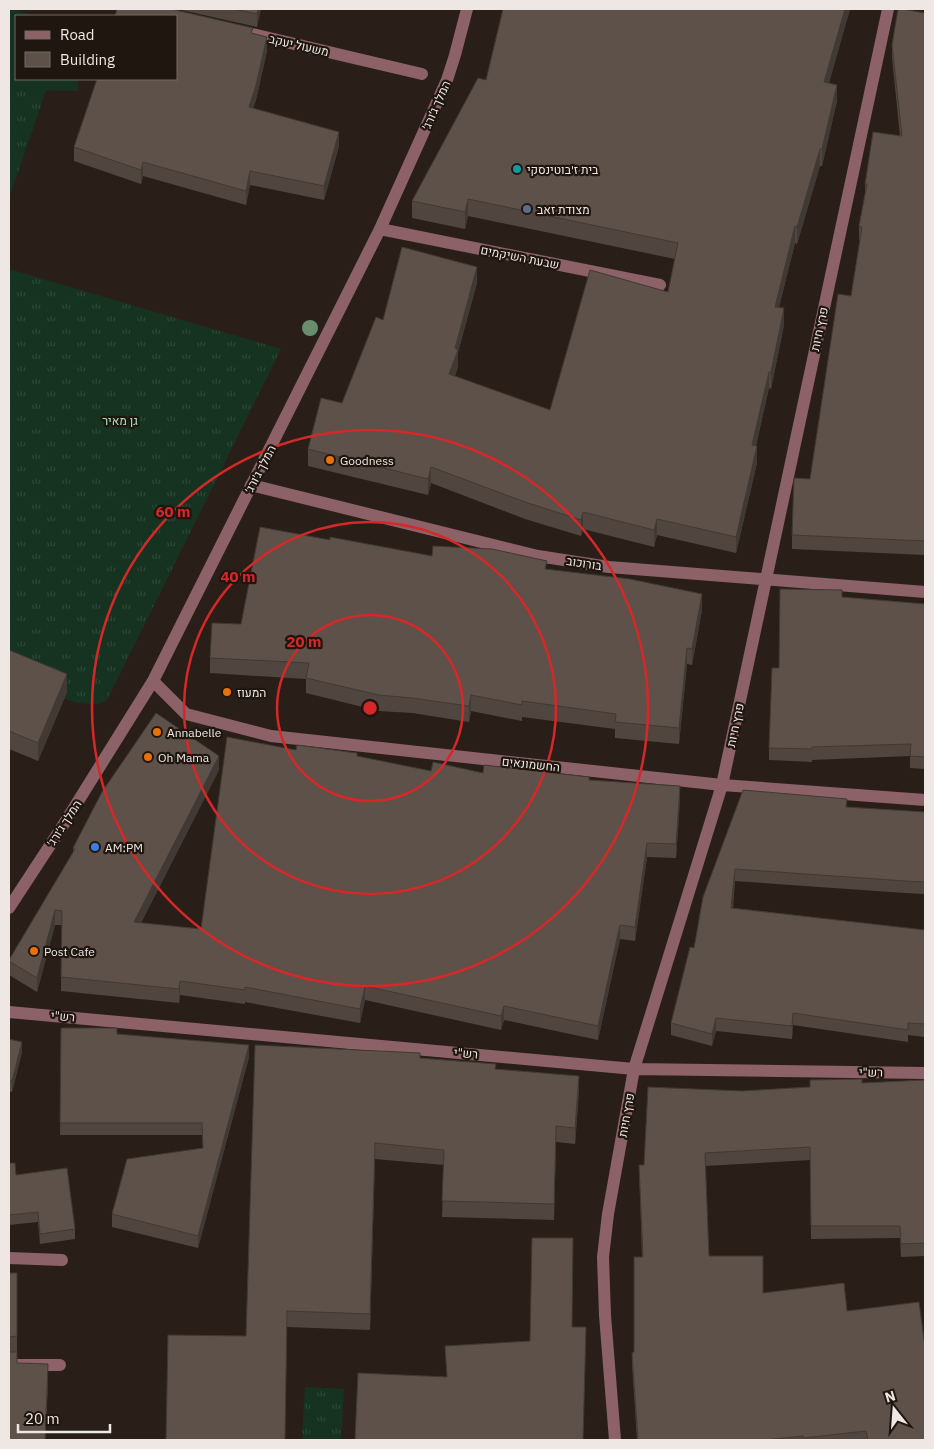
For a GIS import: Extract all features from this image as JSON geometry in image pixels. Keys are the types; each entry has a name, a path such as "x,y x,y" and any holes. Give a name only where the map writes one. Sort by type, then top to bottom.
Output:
{"street":[{"name":"המלך ג׳ורג׳","path":"9,908 153,681 380,229 447,80 467,9"},
{"name":"פרץ חיות","path":"615,1440 605,1315 603,1257 608,1214 634,1069 722,785 888,9"},
{"name":"משעול יעקב","path":"242,32 422,74"},
{"name":"שבעת השיקמים","path":"380,229 660,285"},
{"name":"בורוכוב","path":"251,485 538,556 609,567 925,592"},
{"name":"החשמונאים","path":"153,681 186,714 271,736 722,785 925,800"},
{"name":"רש\"י","path":"9,1012 634,1069 925,1073"},
{"path":"9,1258 62,1260"},
{"path":"9,1365 60,1365"}],"green space":[{"path":"9,9 34,15 15,15 15,80 50,80 9,198"},
{"path":"9,26 15,26 15,80 78,80 78,91 9,90"},
{"name":"גן מאיר","path":"9,269 281,349 107,700 98,704 78,703 9,681"},
{"path":"305,1387 344,1389 341,1440 302,1440"}],"building":[{"path":"117,9 171,9 253,28 251,33 267,37 249,107 339,132 324,186 250,171 246,191 143,162 141,170 74,147 97,80 178,80 178,15 115,15"},
{"path":"234,9 258,9 257,14"},
{"path":"503,9 845,9 824,82 837,85 822,149 820,149 797,227 795,226 775,307 784,308 771,372 769,372 752,445 757,446 736,537 657,519 654,530 583,512 581,520 525,502 431,467 428,479 308,449 321,398 342,403 376,317 383,320 402,247 477,267 455,348 458,350 449,374 550,410 590,270 668,292 678,243 468,199 465,212 412,201 478,78 486,80"},
{"path":"898,9 925,13 925,541 792,535 794,478 810,479 838,294 851,296 862,227 859,226 867,184 865,184 873,132 902,136 892,45"},
{"path":"260,527 330,540 330,537 432,556 433,546 492,549 547,561 545,569 630,579 702,594 692,649 687,648 679,728 615,722 616,714 522,701 522,705 471,695 469,706 379,695 306,678 309,663 210,658 212,623 241,624"},
{"path":"780,589 842,590 842,597 925,604 925,757 910,756 911,744 812,747 812,749 769,748 772,668 779,668"},
{"path":"9,650 67,674 38,743 9,731"},
{"path":"156,713 219,756 134,922 201,929 227,737 296,750 297,745 357,753 357,756 431,771 433,762 483,773 484,765 589,777 589,780 680,786 676,844 647,843 635,927 620,925 598,1026 504,1006 501,1016 365,986 360,1009 245,987 245,990 180,981 179,989 61,977 62,911 55,910 37,978 9,961 75,849 73,848 102,792"},
{"path":"743,790 847,799 846,807 925,812 925,882 735,869 731,908 925,930 925,1024 908,1023 908,1030 793,1013 792,1026 716,1018 712,1034 671,1023 690,947 694,948 703,897"},
{"path":"61,1028 117,1028 117,1034 249,1045 198,1236 112,1214 127,1159 203,1148 202,1123 60,1123"},
{"path":"9,1039 22,1042 12,1081 9,1081"},
{"path":"255,1045 420,1053 420,1058 496,1064 495,1069 579,1076 575,1128 556,1126 554,1204 442,1201 444,1150 375,1143 370,1314 287,1311 285,1440 166,1440 168,1335 246,1336"},
{"path":"862,1079 862,1083 925,1080 925,1243 901,1244 900,1226 811,1226 810,1147 705,1153 709,1256 763,1256 763,1293 844,1283 847,1311 919,1302 925,1348 925,1440 868,1440 866,1431 765,1440 638,1440 632,1353 634,1352 634,1257 643,1257 639,1165 644,1165 648,1087 742,1091 810,1087 810,1080"},
{"path":"9,1163 15,1163 16,1175 67,1168 75,1229 40,1234 38,1212 9,1215"},
{"path":"532,1238 573,1238 572,1327 586,1327 583,1440 355,1440 358,1373 447,1377 445,1346 530,1341"},
{"path":"9,1273 17,1273 17,1336 9,1337"},
{"path":"9,1352 17,1352 17,1363 48,1364 45,1440 9,1440"}],"place":[{"name":"בית ז'בוטינסקי","path":"517,169"},
{"name":"מצודת זאב","path":"527,209"},
{"name":"Goodness","path":"330,460"},
{"name":"המעוז","path":"227,692"},
{"name":"Annabelle","path":"157,732"},
{"name":"Oh Mama","path":"148,757"},
{"name":"AM:PM","path":"95,847"},
{"name":"Post Cafe","path":"34,951"}]}
